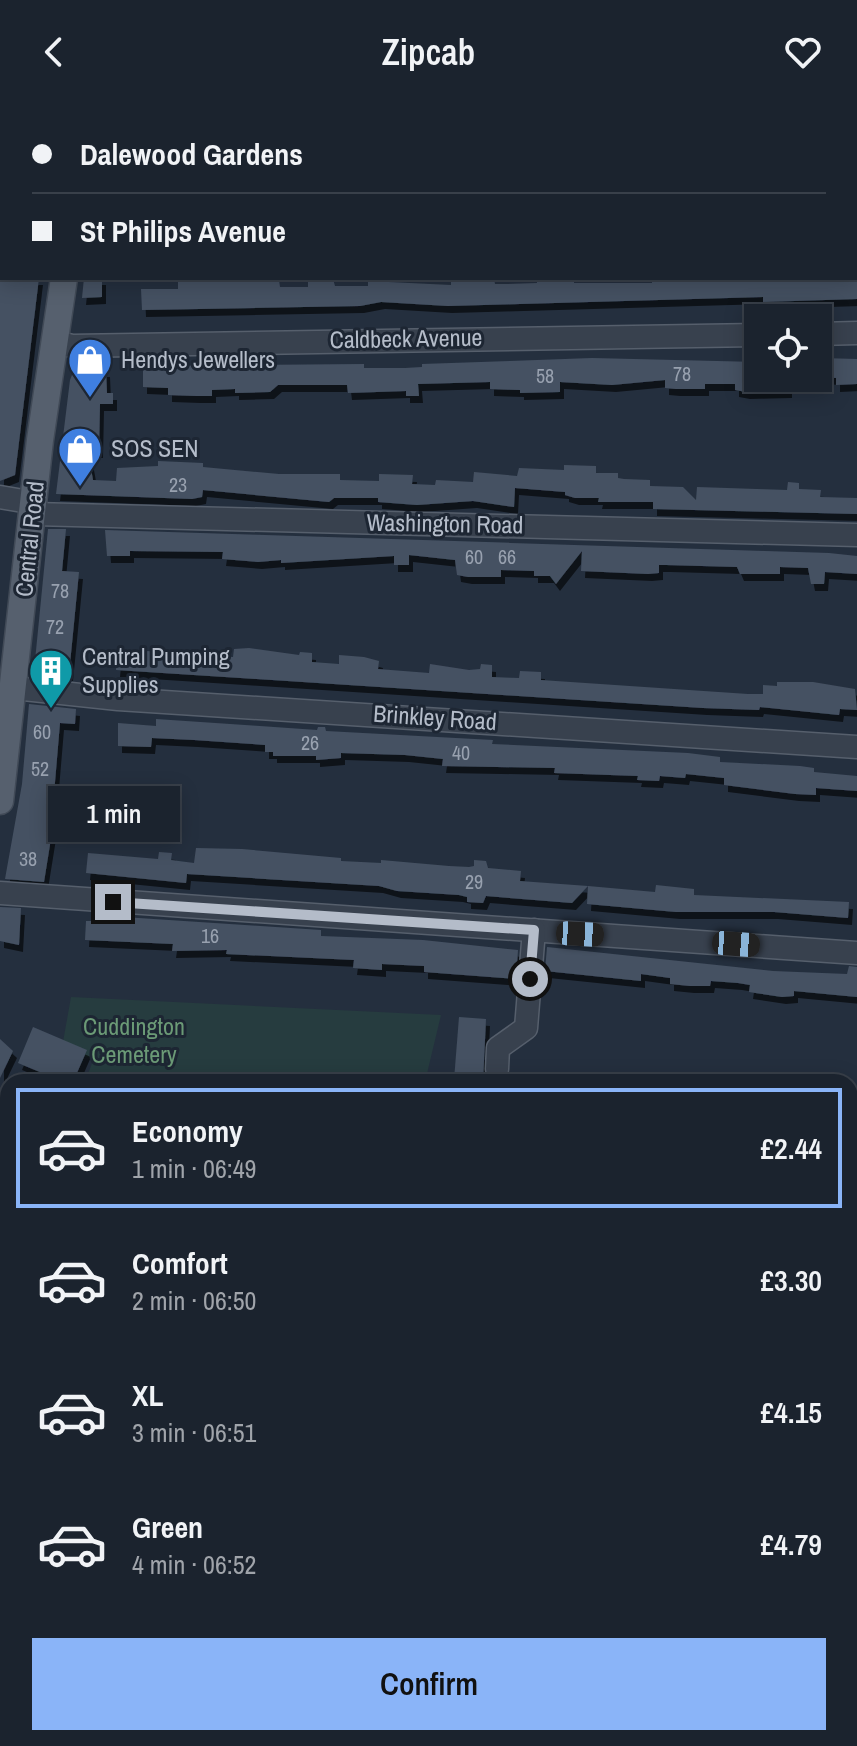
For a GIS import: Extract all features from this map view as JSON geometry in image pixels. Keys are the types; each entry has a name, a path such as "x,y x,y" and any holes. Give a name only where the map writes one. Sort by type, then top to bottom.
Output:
{"main road":[{"name":"Central Road","path":"0,801 40,440 64,280"}],"street":[{"path":"832,334 857,333"},
{"name":"Caldbeck Avenue","path":"55,342 72,346 744,335"},
{"name":"Washington Road","path":"0,497 34,508 857,535"},
{"name":"Brinkley Road","path":"14,688 118,699 857,747"},
{"path":"0,893 857,953"},
{"path":"497,1069 498,1048 526,1028 534,930"}],"green space":[{"name":"Cuddington Cemetery","path":"71,997 441,1015 427,1074 88,1074 94,1058 61,1053"}],"building":[{"path":"0,280 39,280 15,475 0,481"},
{"path":"84,280 102,280 102,297 82,298"},
{"path":"279,280 280,287 308,287 308,280 333,280 335,286 368,286 368,281 451,285 451,280 494,280 495,284 537,283 537,280 652,283 652,280 857,280 857,299 763,302 763,297 448,306 381,302 360,306 142,310 141,289 178,289 178,282"},
{"path":"592,358 744,362 744,392 735,390 735,384 705,384 705,389 665,388 665,380 612,385 560,382 560,392 520,393 520,390 490,389 490,382 418,384 419,396 406,396 406,391 348,393 347,385 278,385 270,392 212,390 212,396 168,395 168,388 143,387 143,368 149,366 364,364 364,368 405,368 422,367 422,364"},
{"path":"832,358 857,359 857,384 836,385 836,378 832,378"},
{"path":"78,360 92,360 92,370 106,370 107,393 113,393 113,404 100,404 99,451 91,451 93,480 116,481 117,468 158,466 158,461 203,463 203,467 279,474 340,474 340,480 379,481 379,474 413,475 412,484 435,485 436,480 473,482 474,472 517,476 519,468 564,470 564,465 596,466 596,473 618,473 618,478 650,480 650,486 683,487 696,500 697,487 787,490 788,482 799,483 799,489 821,490 820,497 857,498 857,514 653,509 653,502 598,502 599,498 575,498 565,495 565,492 515,488 514,507 473,501 417,505 378,502 378,498 334,498 329,502 203,490 202,497 192,499 56,494 70,380"},
{"path":"48,529 66,529 62,571 79,572 69,674 34,671"},
{"path":"105,530 829,553 857,556 857,574 825,572 824,584 811,584 808,568 780,567 780,574 740,574 737,567 666,565 659,565 659,573 648,574 581,571 582,551 556,584 550,576 534,576 534,571 501,570 501,577 457,575 455,560 409,555 409,565 394,565 394,556 281,563 281,560 222,559 223,552 130,551 130,556 107,556"},
{"path":"118,649 233,657 234,649 299,655 300,652 312,653 312,662 339,664 339,655 364,657 379,661 378,669 429,673 430,664 469,670 480,669 481,664 492,665 492,677 519,678 520,671 541,672 541,680 748,694 763,694 763,685 777,686 777,682 813,682 855,689 857,710 840,709 839,715 760,707 759,710 703,708 116,670"},
{"path":"29,704 76,709 75,724 60,723 54,794 58,795 44,882 5,879 22,784"},
{"path":"156,719 317,730 318,727 325,727 326,731 493,740 492,744 688,753 720,757 720,762 800,766 814,768 814,772 857,776 857,791 816,788 816,795 795,794 724,785 724,778 686,774 685,778 660,776 659,781 637,780 638,776 554,773 555,768 442,766 443,759 405,755 341,753 341,758 316,760 316,756 273,756 273,752 265,752 265,745 194,740 152,738 151,747 118,746 118,723 156,726"},
{"path":"196,848 242,849 341,858 341,861 381,863 381,860 469,867 474,866 474,860 486,861 488,868 521,871 520,881 588,886 572,903 486,896 483,903 467,902 467,897 459,895 397,891 379,886 187,874 186,883 86,873 88,853 158,859 159,852 172,853 171,860 194,863"},
{"path":"656,885 694,889 694,895 849,902 848,918 774,912 676,912 587,904 588,886 655,892"},
{"path":"0,907 21,908 19,945 0,941"},
{"path":"93,915 321,930 321,936 423,940 518,950 516,979 424,972 424,966 382,964 382,970 353,968 354,960 226,954 227,950 172,951 173,944 85,940 86,921 92,921"},
{"path":"547,947 773,971 847,974 849,966 857,967 857,997 794,991 794,996 782,997 749,992 750,985 738,983 711,981 710,986 690,986 670,984 670,978 641,974 641,981 545,971"},
{"path":"459,1017 486,1019 483,1074 454,1074"},
{"path":"33,1027 87,1050 76,1074 45,1074 18,1063"},
{"path":"0,1039 13,1051 0,1074"}],"place":[{"name":"Hendys Jewellers","path":"90,399"},
{"name":"SOS SEN","path":"80,488"},
{"name":"Central Pumping Supplies","path":"51,710"}],"route":[{"path":"113,902 534,930 530,979"}]}
